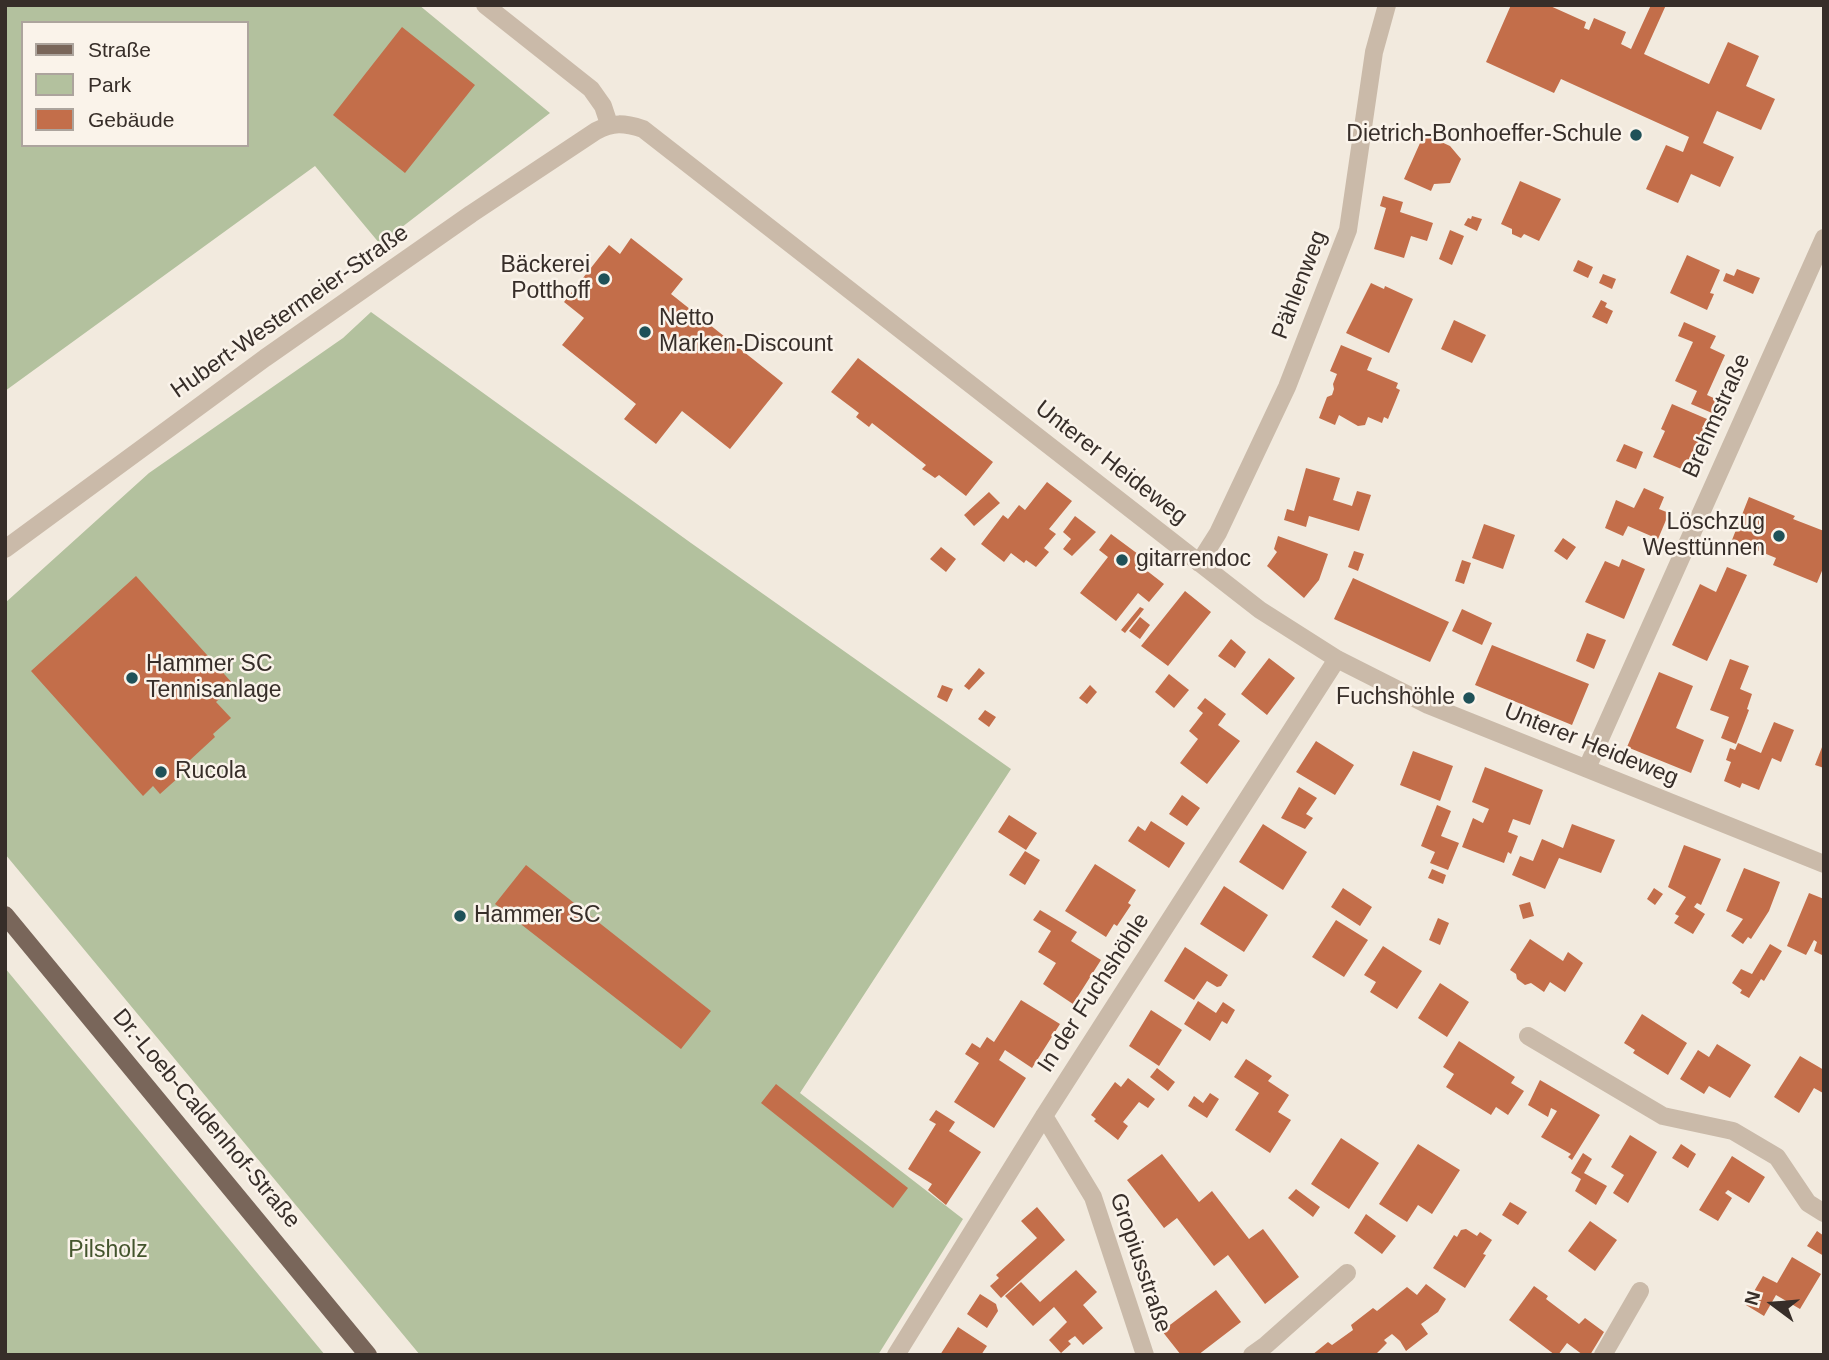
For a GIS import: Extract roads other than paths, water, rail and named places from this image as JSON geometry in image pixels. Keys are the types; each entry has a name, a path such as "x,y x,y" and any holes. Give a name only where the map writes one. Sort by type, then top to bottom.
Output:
{"main road":[{"name":"Dr.-Loeb-Caldenhof-Straße","path":"5,915 368,1355"}],"street":[{"path":"485,5 592,89 603,106 609,124"},
{"name":"Pählenweg","path":"1199,563 1218,533 1287,387 1348,230 1374,52 1387,5"},
{"name":"Unterer Heideweg","path":"609,124 624,123 643,129 1260,610 1337,659 1428,705 1824,864"},
{"name":"Hubert-Westermeier-Straße","path":"5,549 376,280 609,124"},
{"name":"Brehmstraße","path":"1587,768 1824,238"},
{"name":"In der Fuchshöhle","path":"896,1355 1044,1116 1337,659"},
{"path":"1528,1036 1663,1116 1733,1131 1777,1157 1808,1203 1824,1213"},
{"name":"Gropiusstraße","path":"1044,1116 1093,1197 1145,1355"},
{"path":"1252,1355 1347,1273"},
{"path":"1602,1355 1640,1291"}],"place":[{"name":"Dietrich-Bonhoeffer-Schule","path":"1636,135"},
{"name":"Bäckerei Potthoff","path":"604,279"},
{"name":"Netto Marken-Discount","path":"645,332"},
{"name":"Löschzug Westtünnen","path":"1779,536"},
{"name":"gitarrendoc","path":"1122,560"},
{"name":"Hammer SC Tennisanlage","path":"132,678"},
{"name":"Fuchshöhle","path":"1469,698"},
{"name":"Rucola","path":"161,772"},
{"name":"Hammer SC","path":"460,916"}],"park label":[{"name":"Pilsholz","path":"108,1251"}]}
